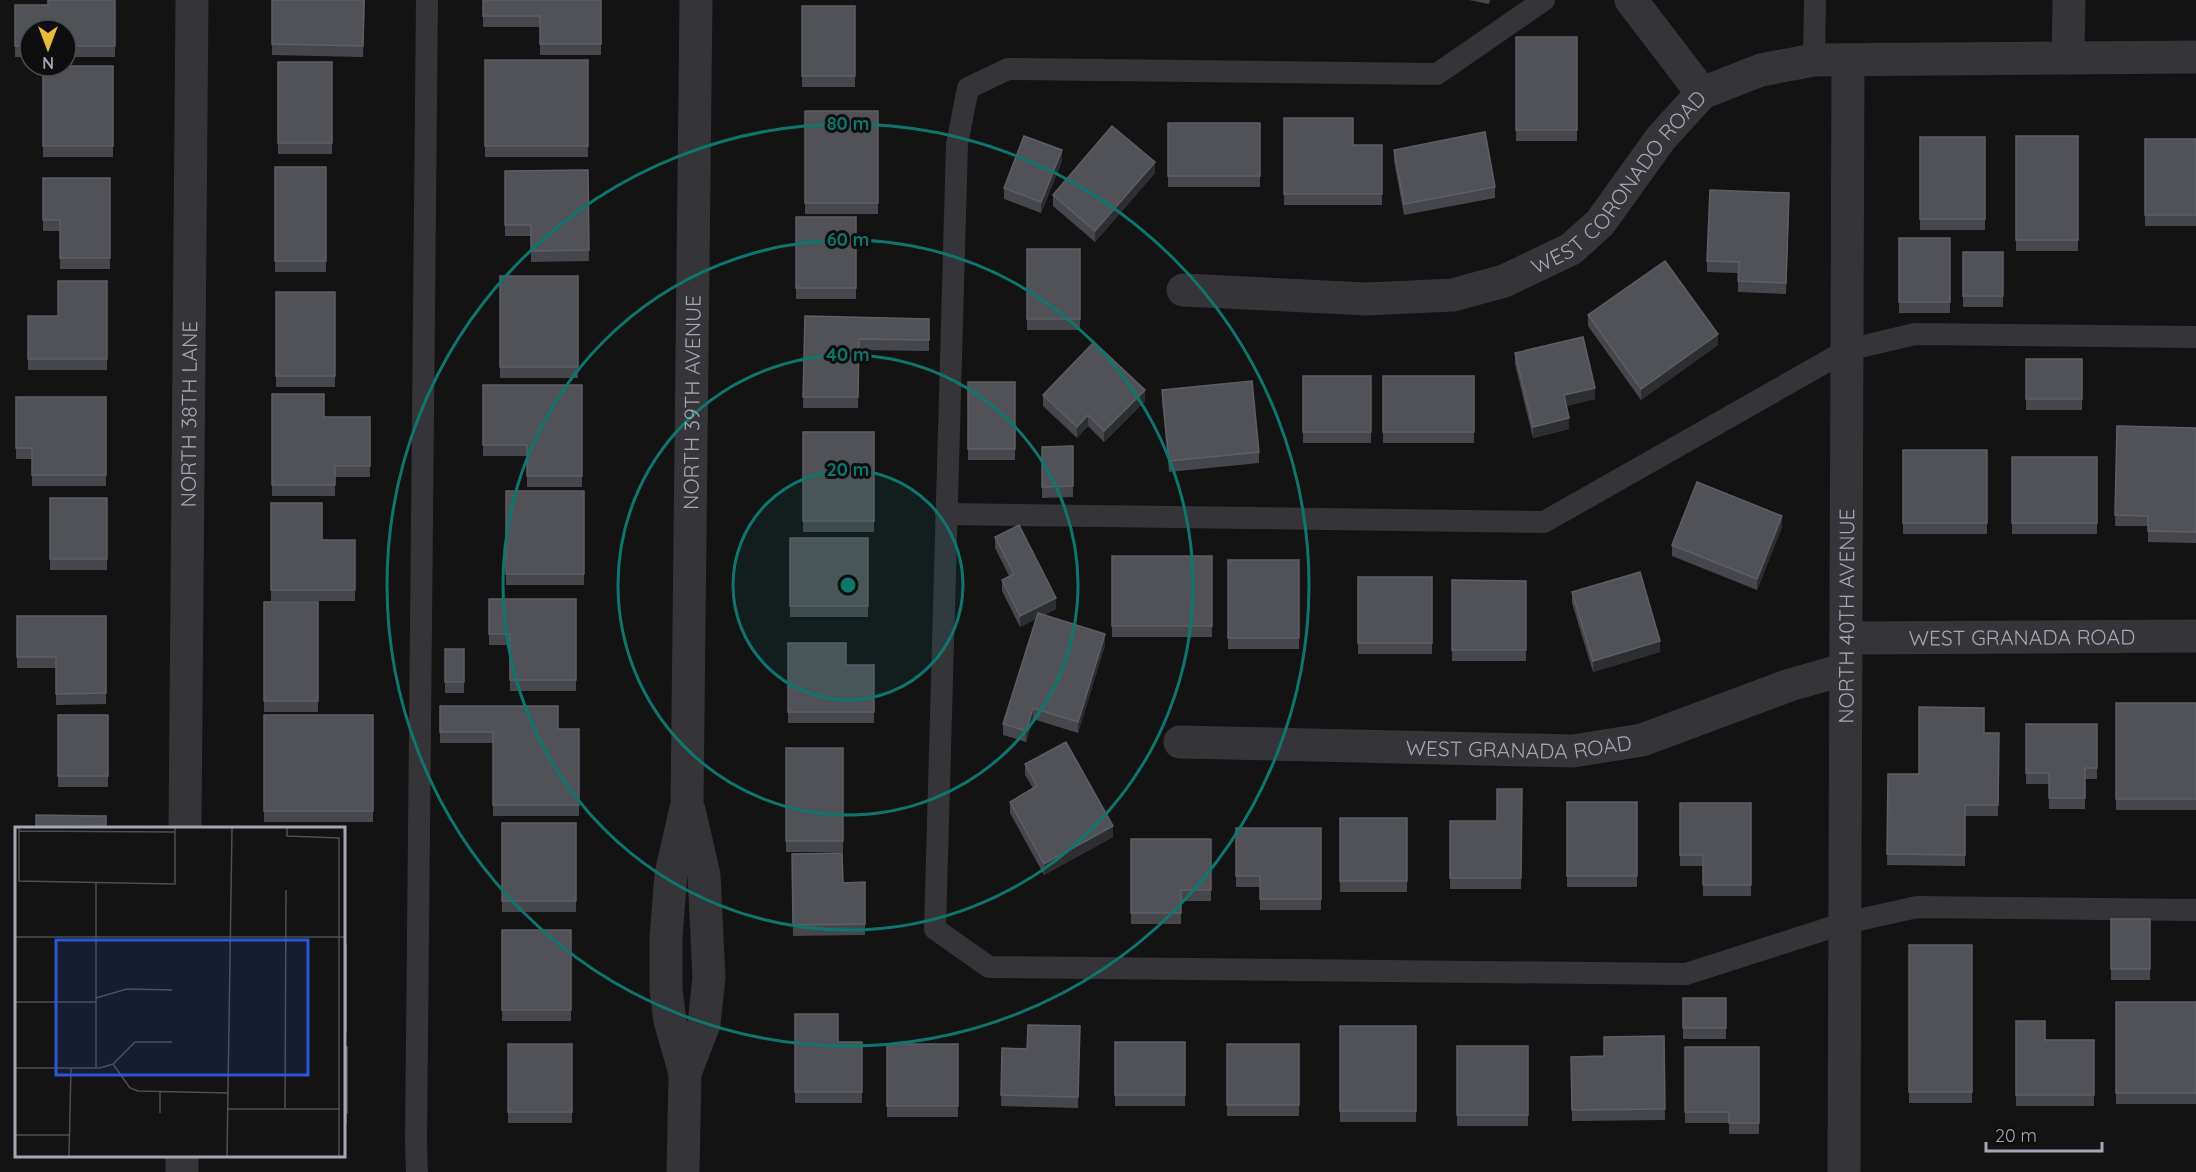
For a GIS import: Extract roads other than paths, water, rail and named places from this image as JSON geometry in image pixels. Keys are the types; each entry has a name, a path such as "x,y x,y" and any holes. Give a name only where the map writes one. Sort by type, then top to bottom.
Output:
{"street":[{"name":"NORTH 38TH LANE","path":"185,827 192,0"},
{"name":"NORTH 39TH AVENUE","path":"683,1172 685,1073 670,1021 666,989 666,937 671,874 687,804 696,0"},
{"path":"1631,0 1702,93"},
{"path":"2068,58 2069,0"},
{"name":"WEST CORONADO ROAD","path":"1182,290 1367,298 1453,295 1504,281 1570,249 1600,223 1661,138 1702,93 1761,70 1814,60 2196,57"},
{"name":"NORTH 40TH AVENUE","path":"1844,1172 1848,60"},
{"name":"WEST GRANADA ROAD","path":"1180,742 1573,751 1642,740 1791,685 1846,654 2196,636"},
{"name":"NORTH 39TH AVENUE","path":"685,1073 704,1024 710,977 704,874 687,804"}],"lane":[{"path":"417,1172 427,0"},
{"path":"1545,0 1437,74 1008,69 968,88 957,144 935,929 989,967 1686,974 1845,923 1917,907 2196,910"},
{"path":"1814,60 1815,0"},
{"path":"946,514 1544,522 1847,350 1915,334 2196,337"}]}
